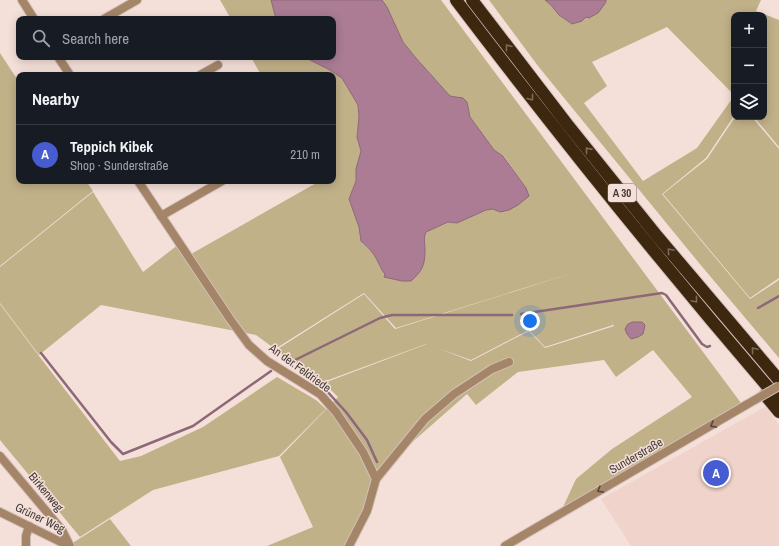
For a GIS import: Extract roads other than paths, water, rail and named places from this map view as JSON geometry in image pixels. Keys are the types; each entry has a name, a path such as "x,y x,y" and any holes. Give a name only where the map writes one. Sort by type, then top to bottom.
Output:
{"highway":[{"name":"A 30","path":"456,0 625,216 779,400"},
{"name":"A 30","path":"472,0 563,118 648,224 779,380"},
{"path":"747,363 752,379 779,412"}],"street":[{"path":"22,0 32,16"},
{"path":"109,16 137,0"},
{"path":"60,60 68,72"},
{"path":"205,72 218,65"},
{"name":"An der Feldriede","path":"140,184 249,345 267,361 320,394 336,412 363,452 376,480"},
{"path":"161,216 217,184"},
{"path":"349,546 366,511 376,480 425,419 454,394 492,369 509,362"},
{"name":"Sunderstraße","path":"505,546 779,386"},
{"name":"Birkenweg","path":"0,456 62,530 69,546"},
{"name":"Grüner Weg","path":"0,512 69,546"},
{"path":"26,546 26,536 29,526"}],"waterway":[{"path":"521,314 662,293 666,295 702,344 707,347 710,346"},
{"path":"758,308 779,296"},
{"path":"292,366 289,363 380,318 392,315 512,315"},
{"path":"41,353 111,442 123,454 193,426 271,371"},
{"path":"303,373 325,389 346,412 367,440 377,462"}],"place":[{"name":"Teppich Kibek","path":"716,473"}]}
